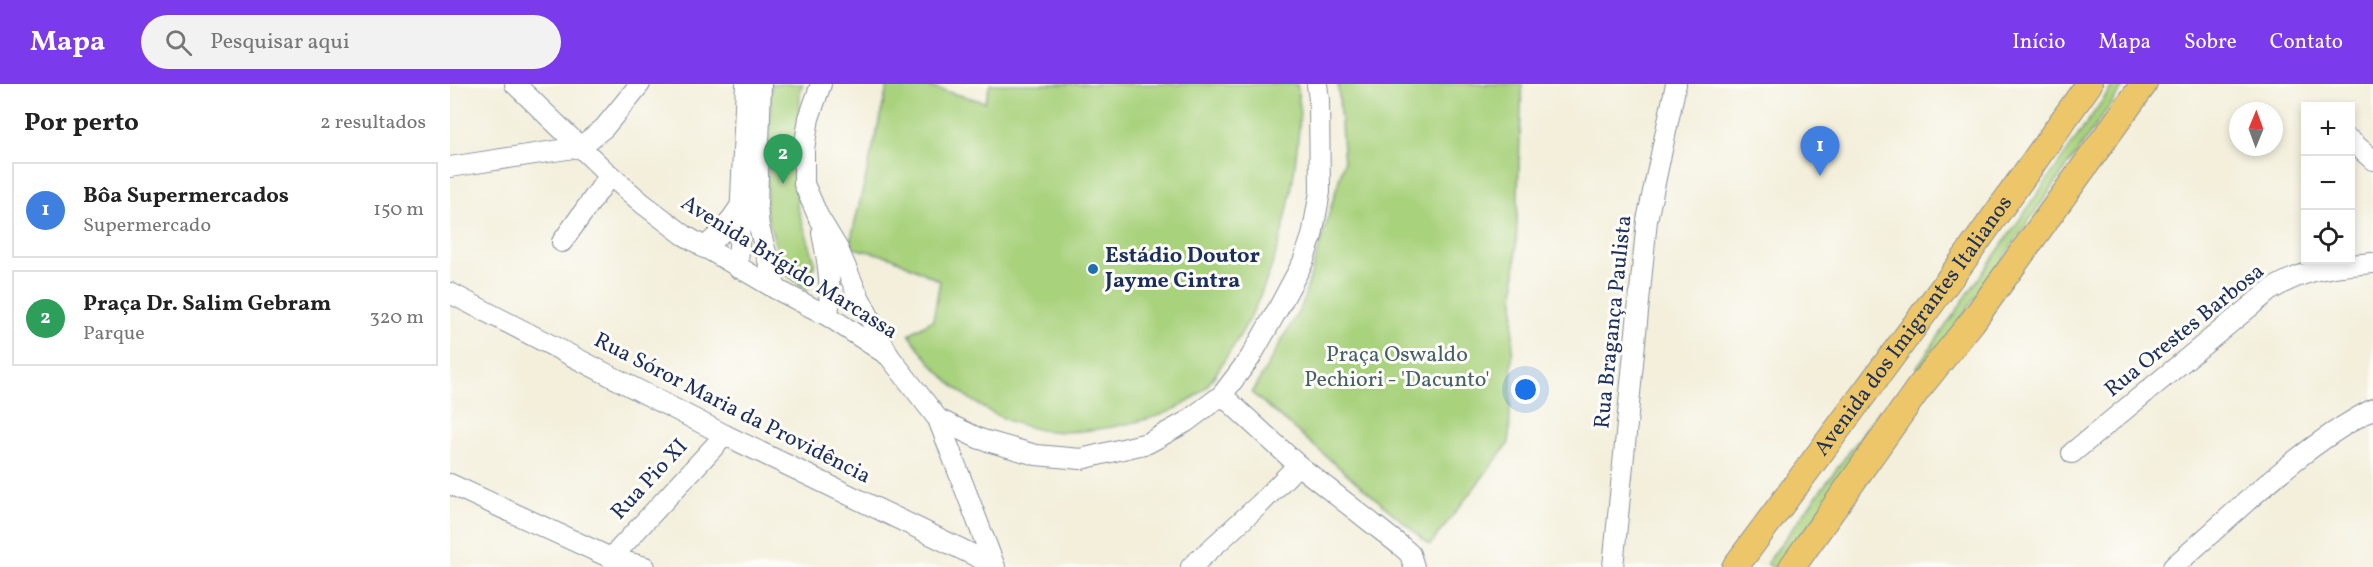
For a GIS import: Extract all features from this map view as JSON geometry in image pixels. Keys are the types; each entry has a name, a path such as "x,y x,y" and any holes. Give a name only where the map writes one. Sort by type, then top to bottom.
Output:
{"main road":[{"name":"Avenida dos Imigrantes Italianos","path":"1735,567 1889,363 2089,84"},
{"name":"Avenida dos Imigrantes Italianos","path":"1792,567 1918,390 1972,322 2144,84"},
{"path":"1889,363 1892,374 1902,385 1918,390"}],"street":[{"name":"Avenida Brígido Marcassa","path":"515,84 642,203 704,248 828,316 889,356 938,419 994,566"},
{"path":"450,167 580,147 604,128 640,84"},
{"path":"738,268 746,84"},
{"path":"761,84 756,206 767,261 776,289"},
{"path":"821,84 809,118 804,149 804,184 889,356"},
{"path":"938,419 980,439 1013,449 1036,455 1081,459 1149,443 1186,422 1222,395 1250,358 1278,309 1303,262 1312,236 1320,192 1317,84"},
{"name":"Rua Bragança Paulista","path":"1614,567 1647,220 1676,84"},
{"path":"2355,144 2373,160"},
{"path":"562,242 610,175"},
{"path":"704,248 724,230 741,205"},
{"path":"818,216 829,269 831,297 828,316"},
{"name":"Rua Orestes Barbosa","path":"2072,453 2269,291 2290,278 2311,271 2373,263"},
{"name":"Rua Sóror Maria da Providência","path":"450,293 725,435 994,566"},
{"path":"1222,395 1298,465 1401,546 1410,555 1414,567"},
{"path":"2173,567 2312,446 2345,423 2373,409"},
{"name":"Rua Pio XI","path":"611,558 725,435"},
{"path":"1191,567 1260,504 1298,465"},
{"path":"450,483 611,558 645,567"}],"green space":[{"path":"771,84 803,84 800,90 797,206 815,262 807,290 783,272 766,211"},
{"name":"Estádio Doutor Jayme Cintra","path":"888,84 919,84 985,102 990,84 1297,84 1299,120 1297,147 1281,236 1253,312 1240,336 1204,389 1178,408 1148,419 1094,430 1059,432 1017,424 998,416 963,394 948,380 909,334 933,320 940,281 891,257 849,247"},
{"name":"Praça Oswaldo Pechiori - 'Dacunto'","path":"1338,84 1522,84 1509,443 1430,545 1252,393 1302,305 1344,163"},
{"path":"2114,84 2125,84 1923,372 1917,367"},
{"path":"1880,410 1888,416 1779,567 1771,567 1767,563"}],"place":[{"name":"Bôa Supermercados","path":"1820,176"},
{"name":"Praça Dr. Salim Gebram","path":"783,184"},
{"name":"Estádio Doutor Jayme Cintra","path":"1093,269"}]}
